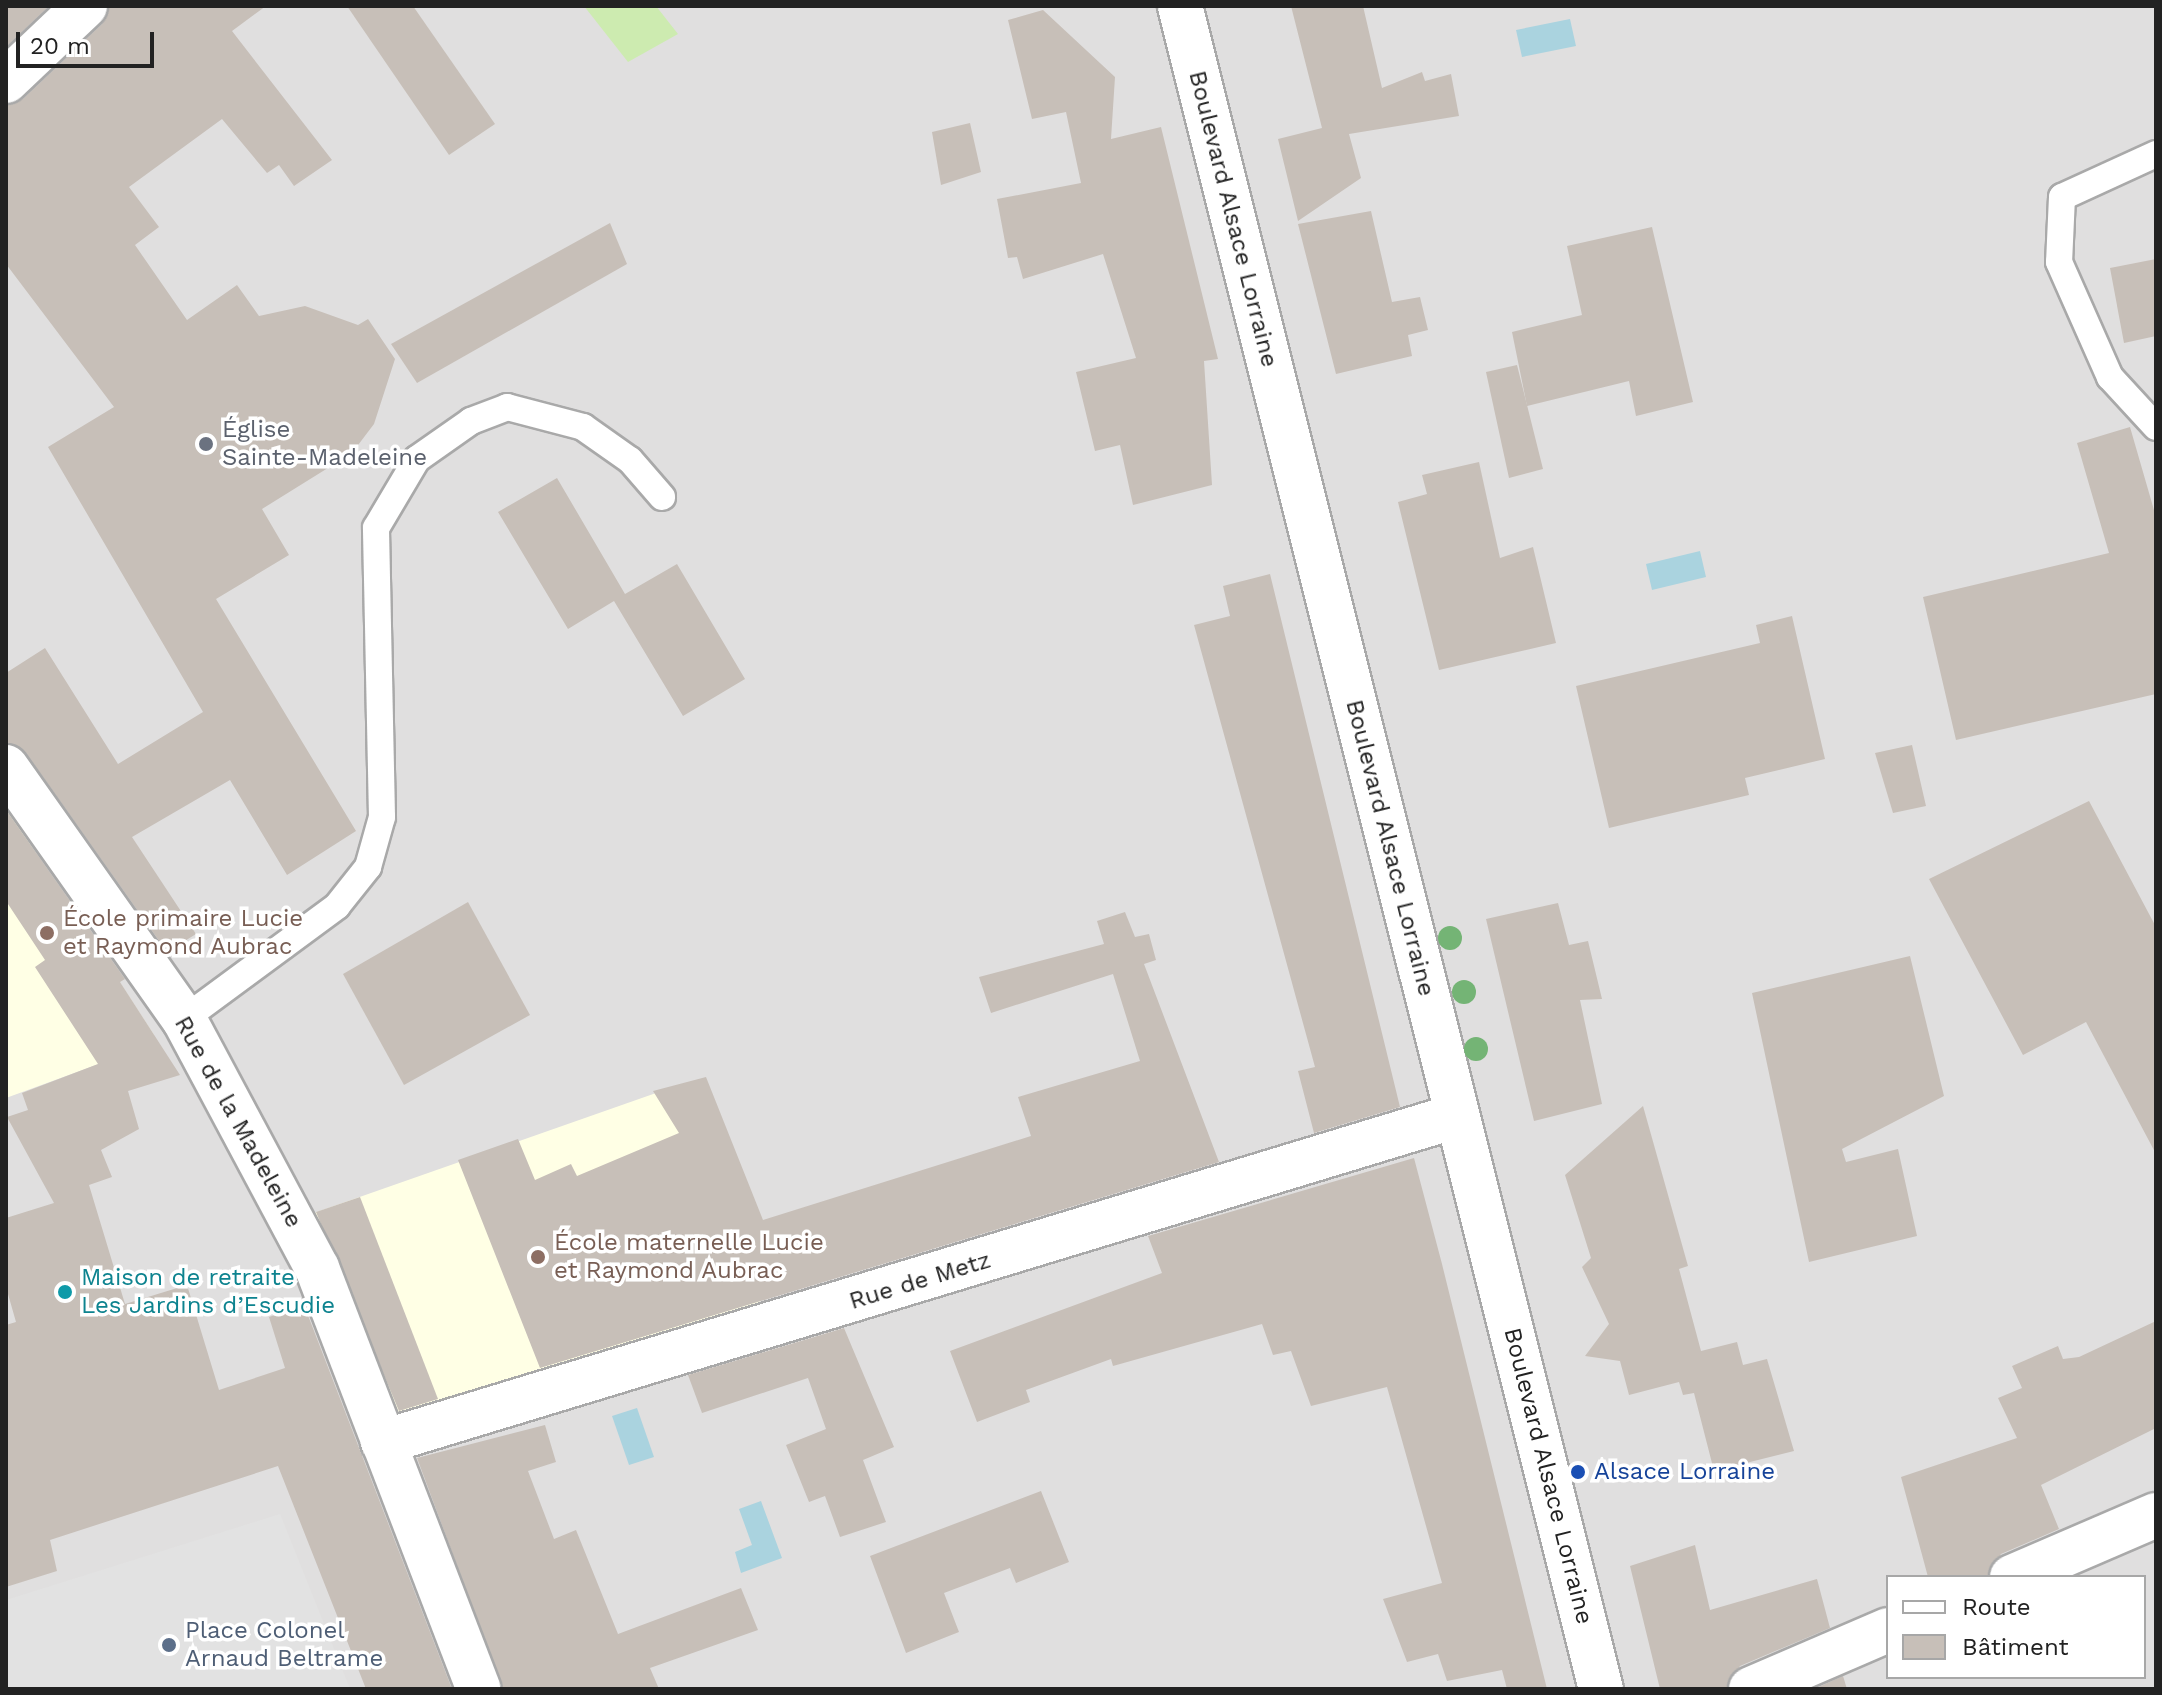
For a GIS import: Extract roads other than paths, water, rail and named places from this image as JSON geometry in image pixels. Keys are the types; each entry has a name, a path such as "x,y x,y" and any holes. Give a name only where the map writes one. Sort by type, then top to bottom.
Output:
{"street":[{"path":"6,81 85,6"},
{"name":"Boulevard Alsace Lorraine","path":"1180,6 1601,1689"},
{"name":"Rue de la Madeleine","path":"6,767 184,1019 317,1268 479,1689"},
{"name":"Rue de Metz","path":"383,1442 1456,1116"},
{"path":"2017,1575 2156,1515"},
{"path":"1751,1689 1886,1631"}],"lane":[{"path":"2156,154 2062,197 2059,262 2110,377 2156,427"},
{"path":"184,1019 337,906 368,867 382,817 376,528 417,459 507,407 583,427 630,460 662,497"}],"water":[{"path":"1570,19 1576,46 1522,57 1516,30"},
{"path":"1700,551 1706,577 1652,590 1646,564"},
{"path":"637,1408 654,1457 629,1465 612,1416"},
{"path":"761,1501 782,1558 741,1573 735,1552 752,1545 739,1509"}],"place":[{"name":"Église Sainte-Madeleine","path":"206,444"},
{"name":"École primaire Lucie et Raymond Aubrac","path":"47,933"},
{"name":"École maternelle Lucie et Raymond Aubrac","path":"538,1257"},
{"name":"Maison de retraite Les Jardins d’Escudie","path":"65,1292"},
{"name":"Alsace Lorraine","path":"1578,1472"},
{"name":"Place Colonel Arnaud Beltrame","path":"169,1645"}]}
